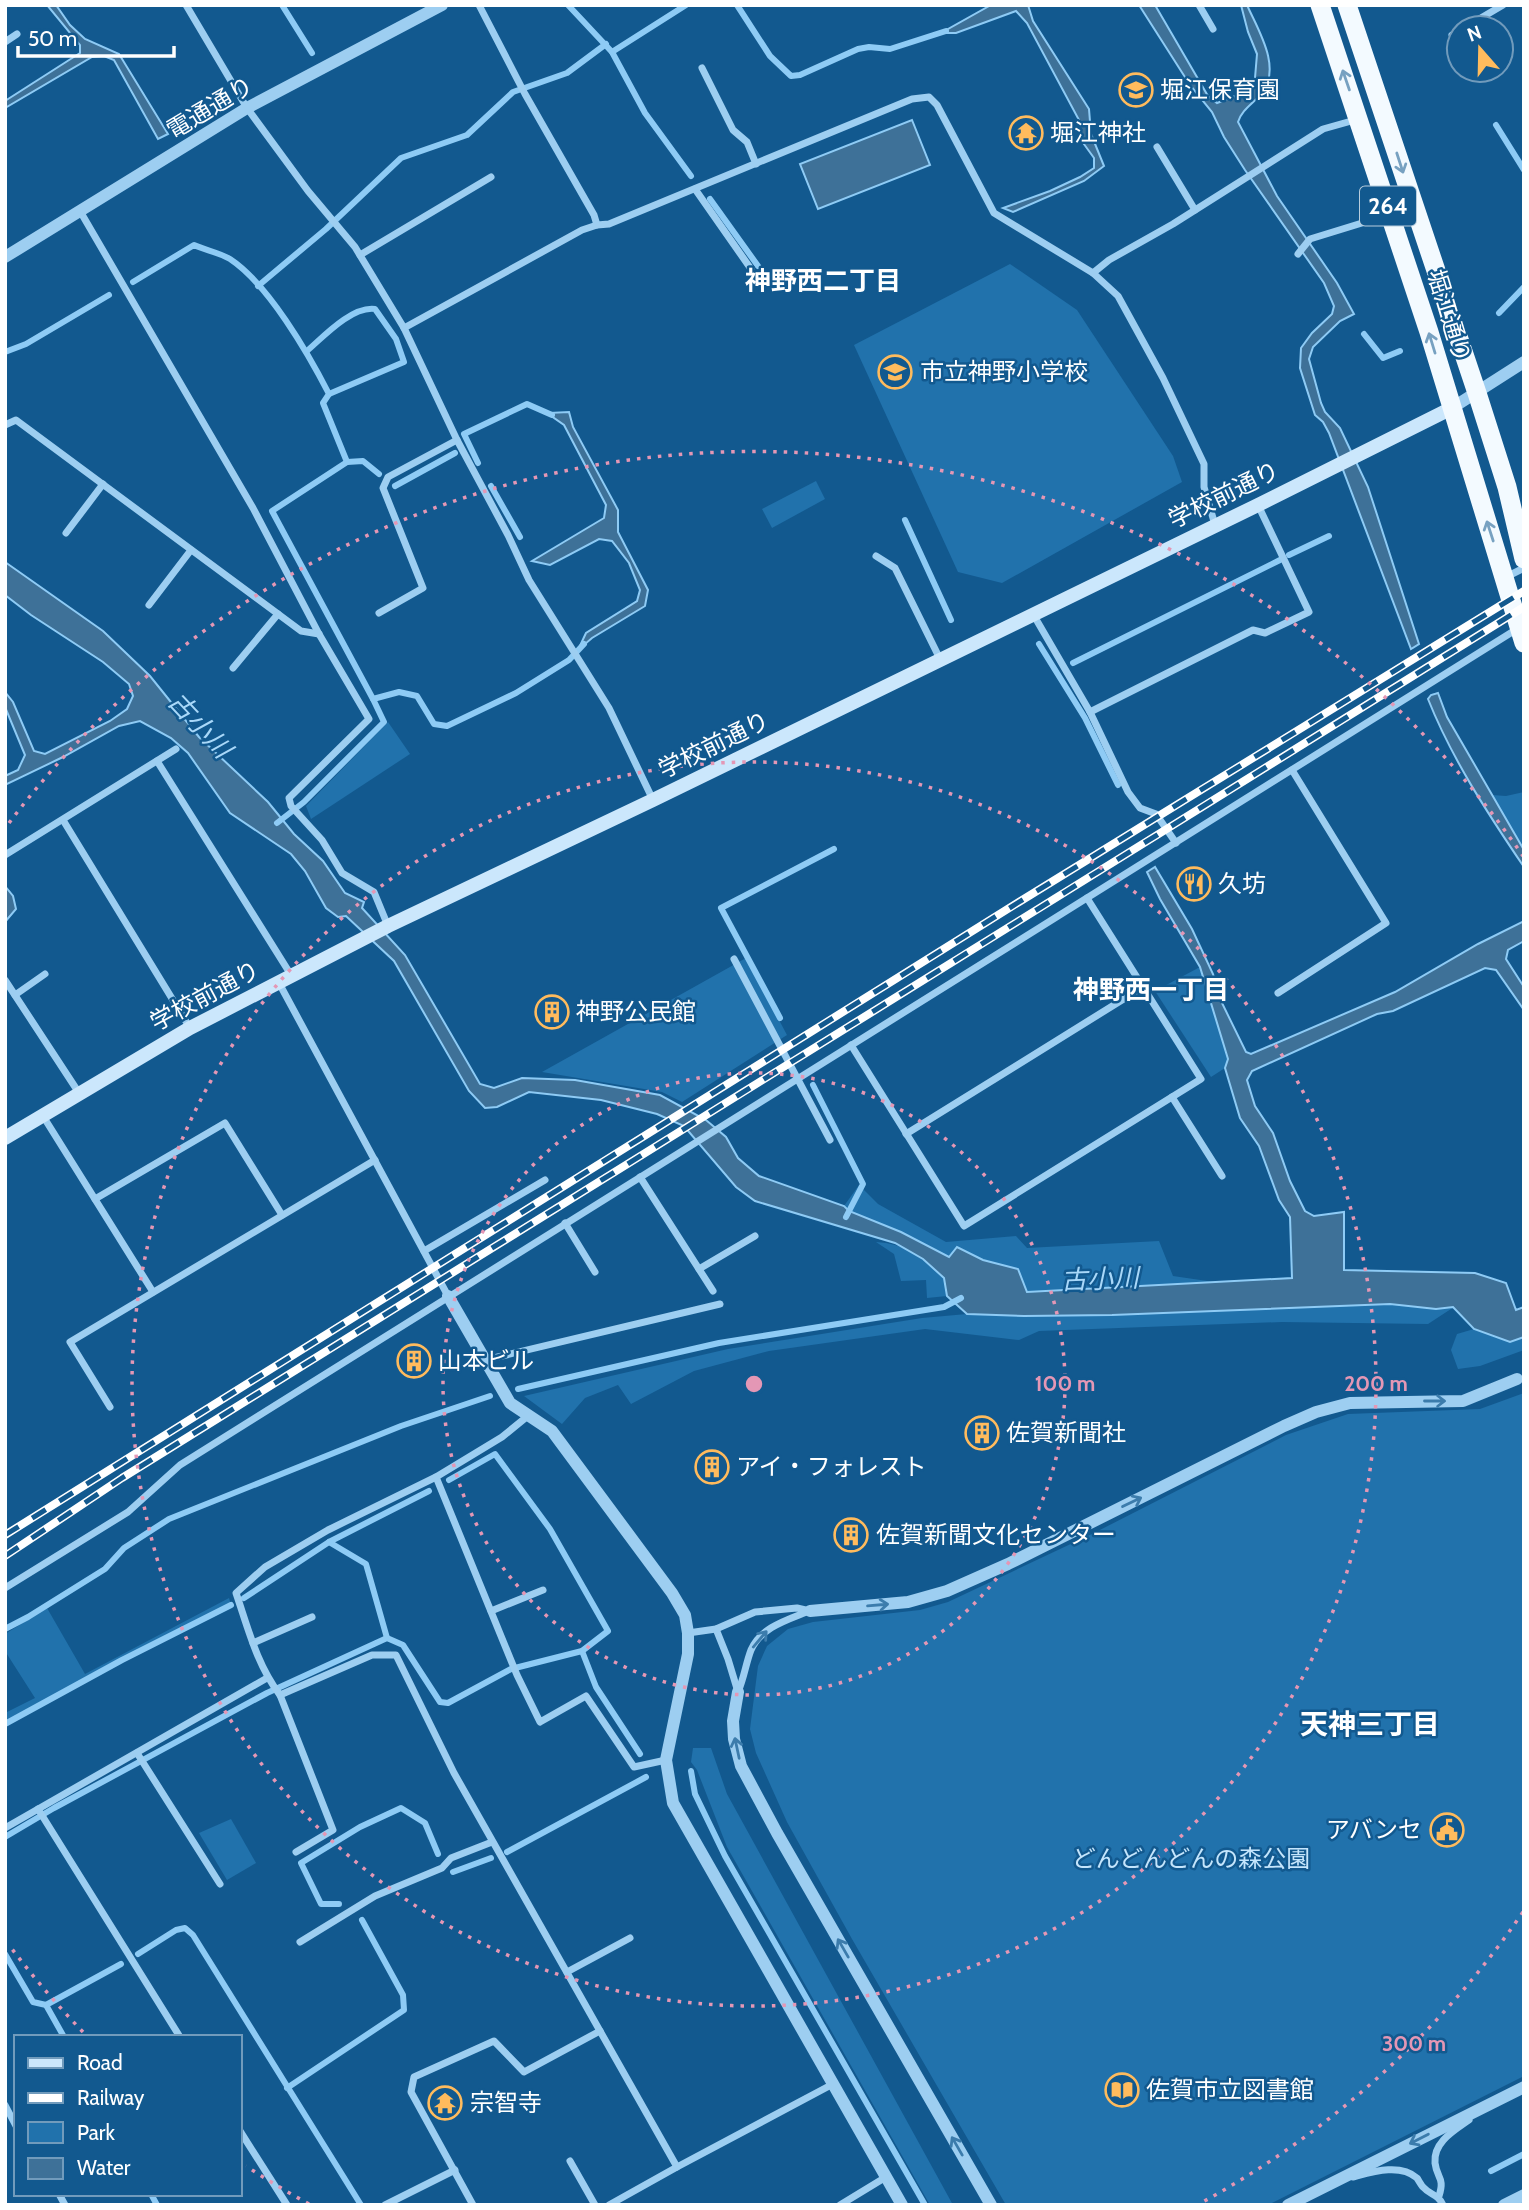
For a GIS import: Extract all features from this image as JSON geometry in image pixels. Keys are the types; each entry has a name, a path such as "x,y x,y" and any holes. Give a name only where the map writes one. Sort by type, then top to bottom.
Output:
{"highway":[{"name":"堀江通り","path":"1320,5 1391,214 1522,632"},
{"name":"堀江通り","path":"1347,5 1477,393 1507,487 1524,559"}],"main road":[{"name":"学校前通り","path":"5,1138 190,1028 388,926 653,800 1451,408"}],"street":[{"path":"186,5 247,108 308,191 360,254 404,328 457,440 529,580 608,708 653,800"},
{"name":"電通通り","path":"5,257 247,108 442,5"},
{"path":"479,5 597,225"},
{"path":"1199,5 1213,29"},
{"path":"1488,14 1503,5"},
{"path":"5,42 16,34"},
{"path":"702,68 733,130 747,142 756,164"},
{"path":"404,328 582,230 609,224 912,99 929,97 937,105 994,213 1093,273 1118,296 1169,391 1204,464 1204,487 1215,525"},
{"path":"1093,273 1109,260 1195,210 1323,129 1359,119"},
{"path":"1157,147 1195,210"},
{"path":"360,254 491,177"},
{"path":"695,189 751,269"},
{"path":"80,211 253,508 319,634 369,719 289,798 291,806 322,840 342,873 374,892 388,926"},
{"path":"1298,254 1310,239 1391,214"},
{"path":"1451,408 1524,362"},
{"path":"5,425 16,419 301,631 319,634"},
{"path":"379,612 423,588 383,488 388,477 457,440"},
{"path":"66,533 103,484"},
{"path":"1090,712 1253,630 1265,633 1309,612 1258,505"},
{"path":"149,606 191,550"},
{"path":"876,556 895,568 940,659"},
{"path":"1505,577 1524,568"},
{"path":"1033,613 1090,712 1128,792 1140,808 1156,814 1176,842"},
{"path":"233,668 278,614"},
{"path":"5,1588 128,1512 180,1465 448,1296 1292,770 1522,632"},
{"path":"5,855 176,749"},
{"path":"157,761 285,979 375,1160 448,1296 510,1403 552,1431 672,1593 684,1615 688,1633 688,1654 666,1760 673,1803 902,2205"},
{"path":"1278,993 1387,923 1292,770"},
{"path":"63,820 190,1028"},
{"path":"850,1045 964,1227 1200,1079 1087,898"},
{"path":"734,959 830,1140"},
{"path":"15,995 45,974"},
{"path":"5,980 79,1094"},
{"path":"906,1134 1143,987"},
{"path":"1172,1097 1222,1176"},
{"path":"43,1115 153,1292"},
{"path":"95,1199 225,1123 282,1215"},
{"path":"110,1408 70,1342 375,1160"},
{"path":"640,1177 713,1291"},
{"path":"424,1251 545,1180"},
{"path":"565,1223 595,1272"},
{"path":"699,1269 755,1236"},
{"path":"485,1360 720,1304"},
{"path":"991,2205 741,1766 734,1739 733,1721 737,1692 752,1649 764,1632 780,1622 810,1611 908,1602 947,1591 1008,1564 1316,1412 1350,1403 1463,1401 1522,1378"},
{"path":"296,1852 333,1830 280,1695 267,1678 236,1593 265,1567 328,1530 436,1477 502,1437 529,1415"},
{"path":"436,1477 517,1675 540,1722 586,1696 634,1767 666,1760"},
{"path":"491,1611 543,1590"},
{"path":"688,1633 716,1629 755,1612 797,1608 810,1611"},
{"path":"253,1643 312,1617"},
{"path":"716,1629 737,1692"},
{"path":"280,1695 372,1655 396,1656 454,1773 677,2167"},
{"path":"5,1828 267,1678"},
{"path":"137,1754 220,1884"},
{"path":"38,1809 179,2035"},
{"path":"300,1942 375,1896 442,1868 451,1858 492,1842"},
{"path":"567,1972 630,1938"},
{"path":"473,2205 411,2092 414,2077 494,2041 524,2072 600,2031"},
{"path":"609,2205 833,2084"},
{"path":"1288,2205 1524,2087"},
{"path":"1439,2196 1443,2184 1435,2162 1441,2142 1489,2104"},
{"path":"5,2105 14,2122"},
{"path":"242,2134 287,2205"},
{"path":"570,2161 595,2205"},
{"path":"385,2205 455,2170"},
{"path":"1329,2184 1376,2171 1397,2170 1416,2177 1425,2189 1439,2196 1443,2205"},
{"path":"840,2205 886,2176"},
{"path":"1504,2205 1524,2195"}],"green space":[{"path":"1010,264 1077,310 1173,456 1182,482 1002,583 958,572 854,345"},
{"path":"816,481 825,499 772,528 762,509"},
{"path":"388,722 410,754 311,819 306,806"},
{"path":"1524,792 1524,850 1492,795 1506,796"},
{"path":"746,958 787,1035 682,1102 662,1092 542,1072"},
{"path":"1200,967 1228,1059 1225,1068 1211,1077 1155,991"},
{"path":"859,1185 878,1204 946,1242 1016,1236 1027,1248 1159,1241 1173,1276 1214,1282 1027,1292 1018,1269 983,1260 957,1248 949,1257 901,1232 849,1211 844,1206"},
{"path":"876,1242 906,1249 921,1258 944,1278 947,1296 927,1298 926,1280 901,1281 894,1254"},
{"path":"1390,1304 1436,1309 1454,1307 1428,1324 1282,1322 1039,1331 1019,1340 925,1329 769,1351 694,1371 631,1404 618,1385 585,1398 562,1424 524,1396 728,1349 922,1318 967,1314 1112,1315"},
{"path":"1474,1329 1510,1342 1524,1337 1524,1350 1480,1366 1458,1369 1451,1350 1457,1334"},
{"name":"どんどんどんの森公園","path":"1524,1393 1524,2076 1268,2205 1006,2205 787,1822 756,1753 750,1729 758,1666 767,1646 788,1629 813,1622 920,1610 948,1602 1094,1533 1286,1435 1348,1414 1480,1409"},
{"path":"229,1598 232,1608 124,1661 5,1726 5,1713 35,1698 5,1651 5,1634 47,1608 85,1674"},
{"path":"693,1748 711,1748 727,1794 953,2205 930,2205 727,1847 697,1770 691,1762"},
{"path":"231,1819 256,1863 227,1880 199,1833"}],"water":[{"path":"47,5 56,5 70,25 85,39 119,54 168,134 158,139 114,60 104,56 92,57 5,108 5,101 80,53 80,45"},
{"path":"991,5 1028,5 1033,21 1089,109 1091,134 1104,166 1084,181 1013,212 1003,208 1080,177 1094,168 1094,158 1081,140 1079,120 1027,23 1016,11 956,33 941,33"},
{"path":"1139,5 1155,5 1208,96 1217,103 1246,92 1255,78 1257,54 1241,5 1247,5 1262,37 1269,60 1268,83 1242,113 1238,122 1277,196 1337,283 1354,314 1340,321 1313,347 1309,359 1325,412 1340,428 1368,487 1419,644 1411,649 1329,433 1315,415 1300,368 1301,348 1332,314 1334,306 1324,283 1245,170 1212,112 1190,85"},
{"path":"912,120 930,165 818,209 800,164"},
{"path":"569,412 573,427 618,510 618,532 648,590 645,606 592,638 578,650 586,633 637,601 640,590 629,563 612,541 599,539 550,565 532,561 604,518 606,505 564,425 547,413"},
{"path":"5,562 103,631 150,676 199,737 268,802 294,834 323,861 345,893 364,902 362,908 405,955 480,1084 494,1088 522,1078 575,1080 660,1095 706,1120 726,1137 738,1158 759,1176 844,1206 849,1211 901,1232 949,1257 957,1247 983,1260 1018,1269 1027,1292 1292,1278 1290,1217 1279,1200 1259,1146 1240,1118 1225,1068 1228,1059 1200,967 1147,872 1155,867 1192,929 1213,974 1221,1001 1246,1052 1251,1054 1395,992 1524,921 1524,941 1508,950 1506,959 1524,987 1524,1010 1496,970 1485,968 1393,1011 1377,1014 1252,1071 1247,1080 1255,1106 1273,1133 1290,1181 1305,1211 1314,1216 1344,1212 1344,1270 1475,1273 1506,1283 1516,1310 1524,1307 1524,1337 1510,1342 1474,1329 1453,1307 1436,1309 1390,1304 1112,1315 967,1314 947,1296 944,1278 923,1259 895,1243 755,1201 736,1187 684,1126 657,1114 601,1100 529,1092 497,1107 485,1108 469,1091 394,961 346,916 338,917 326,908 305,871 291,854 230,813 188,753 171,738 140,721 119,726 5,785 5,776 18,770 25,755 5,707 5,692 13,702 34,751 45,754 110,721 127,709 133,696 129,684 103,662 5,595"},
{"path":"1438,693 1447,717 1524,850 1524,867 1484,806 1448,743 1428,699"},
{"path":"5,886 13,896 16,909 5,922"}],"waterway":[{"path":"282,5 312,53"},
{"path":"568,5 612,52 645,113 691,176"},
{"path":"612,52 686,5"},
{"path":"737,5 770,56 791,76 800,75 858,49 890,49 946,31"},
{"path":"258,286 326,229 401,158 467,135 513,92 567,73 606,44"},
{"path":"1496,125 1524,170"},
{"path":"710,199 758,266"},
{"path":"133,282 194,245 222,255 244,270 259,285 286,320 310,359 329,394 323,403 347,462 272,511 373,699"},
{"path":"1499,313 1524,287"},
{"path":"5,352 26,344 109,295"},
{"path":"307,351 339,323 366,309 375,309 396,339 404,362 329,394"},
{"path":"1364,334 1383,358 1400,351"},
{"path":"478,463 464,434 527,404 552,415"},
{"path":"395,486 455,453"},
{"path":"347,462 363,461 379,474"},
{"path":"491,486 520,537"},
{"path":"905,520 951,620"},
{"path":"1289,555 1329,536"},
{"path":"1073,663 1280,560"},
{"path":"277,823 304,802 384,722 373,699 399,692 417,696 434,724 447,726 516,693 569,660 584,644"},
{"path":"1039,644 1085,718 1118,785"},
{"path":"780,1018 721,908 834,849"},
{"path":"813,1085 863,1184 846,1217"},
{"path":"518,1389 719,1343 944,1307 961,1298"},
{"path":"5,1629 105,1569 124,1548 169,1519 401,1426 490,1396"},
{"path":"5,1837 267,1693 387,1638 403,1645 440,1702 448,1703 511,1669 582,1651 608,1631 550,1529 495,1454 449,1480"},
{"path":"244,1598 329,1542 429,1491"},
{"path":"329,1542 366,1564 387,1638"},
{"path":"5,1724 122,1660 231,1605"},
{"path":"582,1651 596,1687 640,1754"},
{"path":"691,1771 695,1794 725,1856 925,2205"},
{"path":"507,1852 646,1777"},
{"path":"339,1904 321,1904 301,1863 360,1827 401,1808 425,1823 438,1854"},
{"path":"453,1872 491,1858"},
{"path":"287,2088 404,2010 403,1995 362,1920"},
{"path":"138,1954 176,1930 185,1928 193,1935 361,2205"},
{"path":"5,1954 33,2002 46,2005 63,2035"},
{"path":"46,2005 121,1964"},
{"path":"1491,2171 1524,2154"},
{"path":"152,2196 157,2205"}],"railway":[{"path":"5,1535 1019,902 1524,591"},
{"path":"5,1556 122,1478 1524,607"}],"place":[{"name":"堀江保育園","path":"1136,90"},
{"name":"堀江神社","path":"1026,133"},
{"name":"市立神野小学校","path":"895,372"},
{"name":"久坊","path":"1194,884"},
{"name":"神野公民館","path":"552,1012"},
{"name":"山本ビル","path":"414,1361"},
{"name":"佐賀新聞社","path":"982,1433"},
{"name":"アイ・フォレスト","path":"712,1467"},
{"name":"佐賀新聞文化センター","path":"851,1535"},
{"name":"アバンセ","path":"1447,1830"},
{"name":"佐賀市立図書館","path":"1122,2090"},
{"name":"宗智寺","path":"445,2103"}],"district":[{"name":"神野西二丁目","path":"823,281"},
{"name":"神野西一丁目","path":"1151,990"},
{"name":"天神三丁目","path":"1370,1724"}],"water label":[{"name":"古小川","path":"200,725"},
{"name":"古小川","path":"1100,1279"}]}
